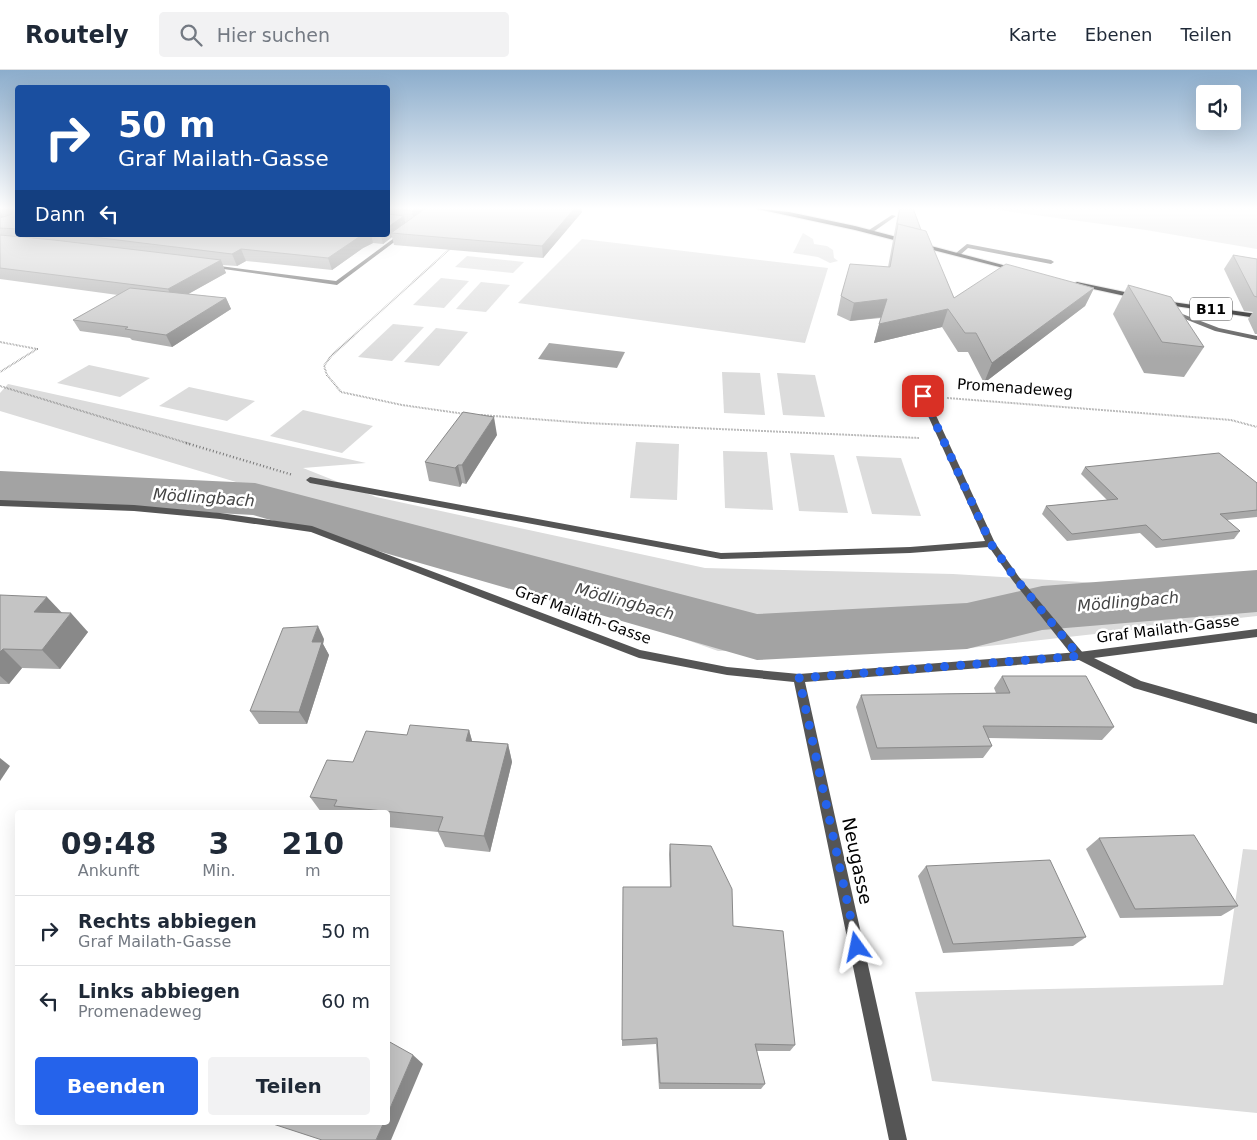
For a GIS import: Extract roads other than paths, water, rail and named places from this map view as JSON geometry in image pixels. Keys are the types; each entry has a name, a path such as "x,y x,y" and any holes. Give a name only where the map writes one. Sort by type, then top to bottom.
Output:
{"main road":[{"path":"973,258 1024,271"},
{"path":"1070,283 1145,298"},
{"name":"B11","path":"1155,300 1257,316"}],"street":[{"path":"209,266 337,283 370,258"},
{"path":"1030,258 1051,262"},
{"path":"1164,302 1173,313 1200,324 1217,330 1257,338"},
{"path":"923,396 991,544 1016,579 1079,656 1138,685 1257,719"},
{"path":"310,480 721,556 910,550 991,544"},
{"name":"Graf Mailath-Gasse","path":"0,503 134,508 220,516 312,529 639,654 727,671 799,678 1079,656 1257,634"},
{"name":"Neugasse","path":"799,678 898,1140"}],"waterway":[{"name":"Mödlingbach","path":"0,486 255,499 757,637 967,626 1042,608 1257,591"}]}
